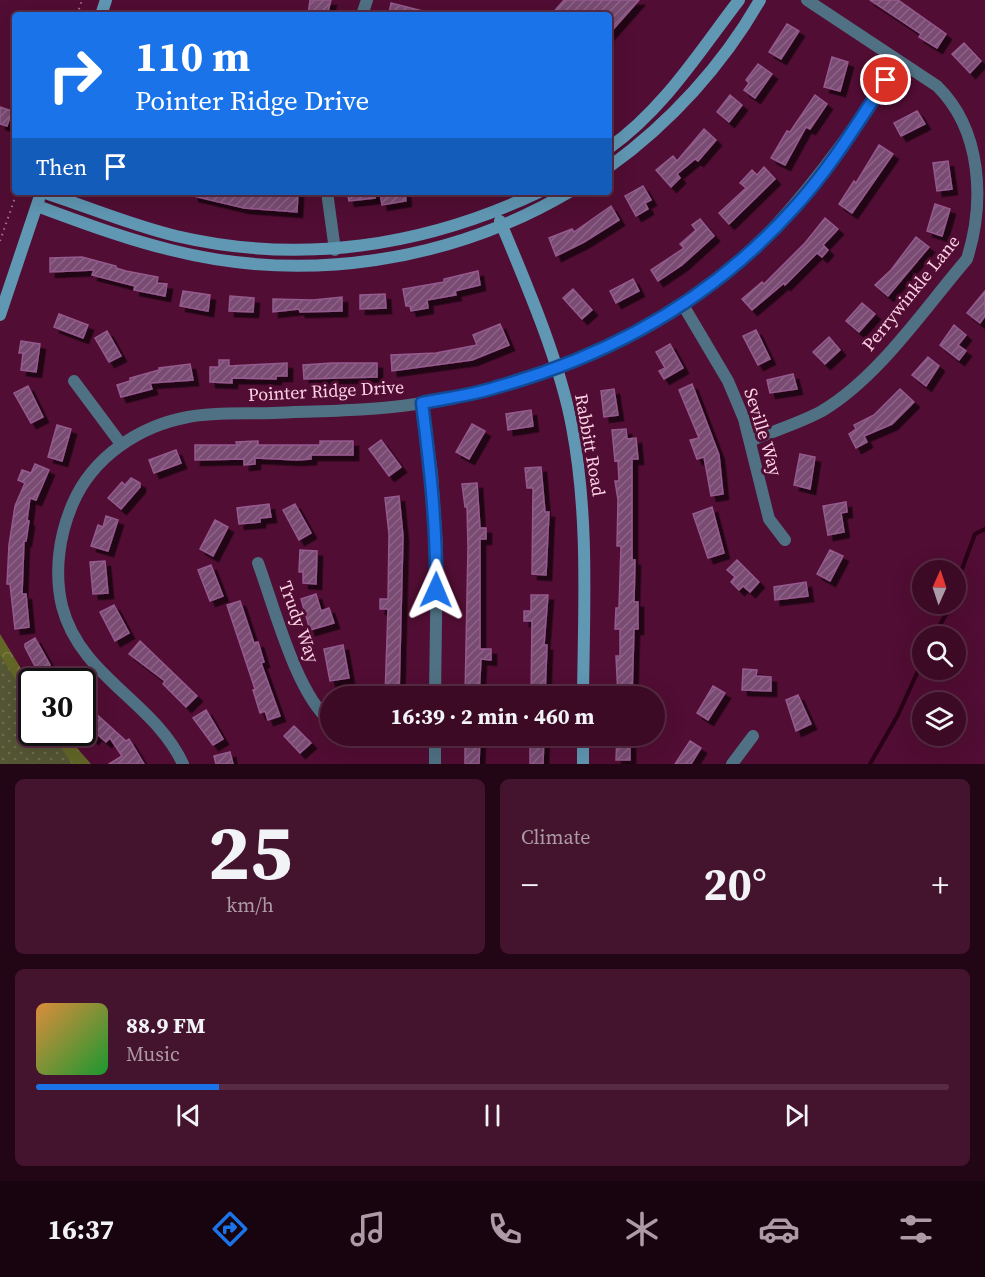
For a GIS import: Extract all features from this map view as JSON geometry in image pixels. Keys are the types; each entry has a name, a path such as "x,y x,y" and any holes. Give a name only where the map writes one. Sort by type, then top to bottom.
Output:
{"street":[{"path":"612,146 651,113 707,46 739,0"},
{"path":"612,165 662,124 723,57 760,0"},
{"name":"Perrywinkle Lane","path":"750,441 821,411 854,388 880,362 973,249 983,215 985,185 978,149 962,116 937,86 807,0"},
{"name":"Pointer Ridge Drive","path":"183,764 156,721 108,681 89,661 76,641 62,606 58,576 60,546 67,517 80,488 108,454 154,426 190,416 379,409 422,403 497,388 616,344 683,305 750,254 794,208 838,153 899,61"},
{"path":"0,313 41,195"},
{"path":"51,195 174,235 227,246 279,250 335,250 399,240 449,228 497,211 532,195"},
{"path":"327,195 335,250"},
{"path":"37,206 170,250 225,261 279,266 336,266 402,256 502,226 563,195"},
{"name":"Rabbitt Road","path":"497,211 556,368 572,425 581,486 584,537 583,686"},
{"name":"Seville Way","path":"683,305 728,381 750,441 769,519 785,540"},
{"path":"74,381 121,444"},
{"path":"422,403 432,474 437,548 435,686"},
{"name":"Trudy Way","path":"258,563 305,690 320,712"},
{"path":"732,764 753,736"},
{"path":"435,746 435,764"},
{"path":"583,746 583,764"}],"path":[{"path":"0,241 15,195"}],"green space":[{"path":"0,634 21,668 18,668 18,746 75,746 91,764 0,764"},
{"path":"0,655 18,683 18,746 60,746 72,764 0,764"}],"building":[{"path":"310,0 331,0 328,12 308,12"},
{"path":"564,0 639,0 612,31 612,12 554,12"},
{"path":"870,0 898,0 946,34 937,48 919,37 921,34"},
{"path":"391,3 427,12 389,12"},
{"path":"787,24 799,31 781,59 769,52"},
{"path":"964,43 981,61 970,73 952,54"},
{"path":"832,57 848,62 840,91 824,87"},
{"path":"758,64 772,74 755,98 744,90 749,83 746,80"},
{"path":"730,95 742,105 729,122 717,112"},
{"path":"815,95 827,104 810,129 806,127 785,165 771,158 787,131 790,132"},
{"path":"0,107 12,111 7,126 0,124"},
{"path":"917,111 925,124 901,136 894,123"},
{"path":"704,129 716,140 698,161 695,159 677,174 680,178 671,187 656,170 673,156 677,161"},
{"path":"879,145 893,154 852,213 839,204 854,181 856,183"},
{"path":"948,161 952,189 937,191 933,163"},
{"path":"764,167 775,179 729,224 719,213 746,188 740,183 752,170 757,175"},
{"path":"643,186 651,200 645,203 648,209 636,216 625,196"},
{"path":"298,195 297,212 244,208 193,196"},
{"path":"348,195 375,195 375,198 349,201"},
{"path":"380,195 405,195 406,201 382,205"},
{"path":"935,204 950,209 942,236 927,231"},
{"path":"611,206 619,220 556,256 549,238 572,229 574,232"},
{"path":"825,218 838,229 823,245 828,250 822,257 817,253 785,285 784,283 752,310 742,299 762,282 764,284 805,243"},
{"path":"700,219 714,236 682,265 658,281 651,270 684,248 680,244 696,230 692,225"},
{"path":"916,237 929,247 888,296 875,285 891,270"},
{"path":"82,257 126,271 158,277 157,283 167,284 165,296 134,290 135,286 92,275 94,270 50,272 50,258"},
{"path":"478,271 480,285 455,291 456,295 427,300 428,308 411,311 410,306 406,306 403,289 444,282 444,279"},
{"path":"633,279 639,291 616,303 610,291"},
{"path":"573,289 592,310 582,319 563,298"},
{"path":"183,291 210,295 208,311 180,306"},
{"path":"985,291 985,316 980,323 967,313"},
{"path":"385,294 386,308 360,309 360,295"},
{"path":"230,296 254,298 253,312 229,311"},
{"path":"342,297 342,311 300,312 299,309 273,312 273,299 313,300"},
{"path":"862,303 875,314 859,332 846,321"},
{"path":"59,314 88,325 83,338 54,327"},
{"path":"500,324 509,345 472,360 392,371 391,355 436,353 477,345 473,335"},
{"path":"954,325 966,335 958,345 966,351 959,360 940,345"},
{"path":"756,330 770,359 758,365 743,336"},
{"path":"107,331 121,356 109,362 95,338"},
{"path":"829,337 840,350 825,364 813,352"},
{"path":"21,341 40,344 36,372 21,370 23,353 19,353"},
{"path":"670,344 683,368 664,379 659,371 665,368 656,352"},
{"path":"928,357 939,366 926,386 912,375"},
{"path":"219,360 229,360 229,366 287,363 287,376 276,376 276,379 232,378 232,383 210,382 210,367 219,367"},
{"path":"377,363 377,377 304,379 303,365"},
{"path":"190,364 193,380 150,383 152,389 121,397 117,385 130,381 130,378 159,370 159,368"},
{"path":"793,374 797,389 770,393 767,380"},
{"path":"692,384 719,455 723,494 711,496 704,457 697,459 690,440 699,438 679,390"},
{"path":"28,386 43,417 31,423 14,393"},
{"path":"614,389 618,415 604,417 601,391"},
{"path":"900,389 914,402 892,424 864,436 867,442 856,448 849,434 856,429 854,425 874,415"},
{"path":"531,410 533,426 508,430 506,414"},
{"path":"472,424 485,431 469,459 456,452"},
{"path":"57,425 71,429 62,461 48,457"},
{"path":"626,429 627,439 636,438 638,459 632,459 632,560 635,560 634,602 638,602 638,629 634,629 632,686 618,686 616,656 620,656 620,629 615,629 616,608 619,608 621,546 617,546 618,500 615,481 619,481 618,460 615,461 612,430"},
{"path":"381,440 401,467 389,476 369,449"},
{"path":"258,441 258,445 320,445 320,441 353,441 353,455 311,455 311,459 297,460 255,458 255,464 244,465 244,459 195,460 195,445 237,445 236,442"},
{"path":"176,450 181,463 154,473 149,460"},
{"path":"800,454 815,457 810,489 794,485"},
{"path":"35,464 49,470 36,500 30,498 27,520 29,521 26,541 24,541 22,594 26,594 29,627 15,629 10,584 7,584 9,545 15,506 25,483 18,480 22,470 31,473"},
{"path":"541,467 545,512 549,512 546,575 532,574 533,488 527,488 525,468"},
{"path":"131,478 140,483 140,487 121,509 108,498 122,482 125,485"},
{"path":"477,483 480,528 486,528 486,539 480,539 480,649 491,649 491,660 481,659 480,686 465,686 468,547 467,507 465,507 462,484"},
{"path":"399,496 403,536 399,686 385,686 388,609 380,609 380,599 388,599 389,534 385,498"},
{"path":"846,502 847,512 841,513 844,532 828,535 823,506"},
{"path":"269,504 271,517 260,518 260,522 239,524 237,508"},
{"path":"295,504 311,533 299,540 283,510"},
{"path":"712,507 724,553 708,558 693,514"},
{"path":"106,516 118,520 108,551 91,546 98,525 103,527"},
{"path":"215,520 228,527 213,556 200,549"},
{"path":"300,550 317,551 316,584 303,583 303,572 299,572"},
{"path":"830,550 843,556 830,581 817,574"},
{"path":"737,560 759,582 750,592 743,586 739,590 731,582 735,577 727,570"},
{"path":"105,561 108,593 93,594 90,562"},
{"path":"211,565 223,596 210,601 198,570"},
{"path":"806,582 808,596 775,600 774,587"},
{"path":"316,594 321,611 329,608 334,623 310,630 301,599"},
{"path":"531,595 548,595 544,645 547,645 545,686 531,686 532,621 524,621 524,611 531,611"},
{"path":"240,601 254,643 258,642 264,662 261,663 280,716 268,720 265,711 260,713 253,690 255,689 227,605"},
{"path":"114,605 129,633 115,641 100,612"},
{"path":"35,638 50,665 45,668 36,668 25,644"},
{"path":"140,641 197,696 186,707 163,684 165,681 129,654"},
{"path":"343,645 349,678 330,681 324,649"},
{"path":"743,669 757,670 756,676 771,677 771,691 742,690"},
{"path":"713,686 725,693 708,720 697,713"},
{"path":"798,695 811,724 796,731 786,700"},
{"path":"206,710 223,739 213,745 193,718"},
{"path":"96,714 126,741 129,739 144,764 109,764 122,756 110,738 106,742 97,734"},
{"path":"294,726 311,743 300,753 284,736"},
{"path":"690,741 701,748 691,764 675,764"},
{"path":"465,746 480,746 479,764 465,764"},
{"path":"530,746 544,746 543,764 530,764"},
{"path":"617,746 630,746 630,760 616,760"},
{"path":"230,752 233,764 216,764 214,756"}],"waterway":[{"path":"965,560 975,534 985,529"},
{"path":"939,626 946,614"},
{"path":"870,764 898,715 914,680"}],"route":[{"path":"436,590 437,548 432,474 422,403 497,388 616,344 656,322 710,287 750,254 794,208 838,153 886,80"}]}
